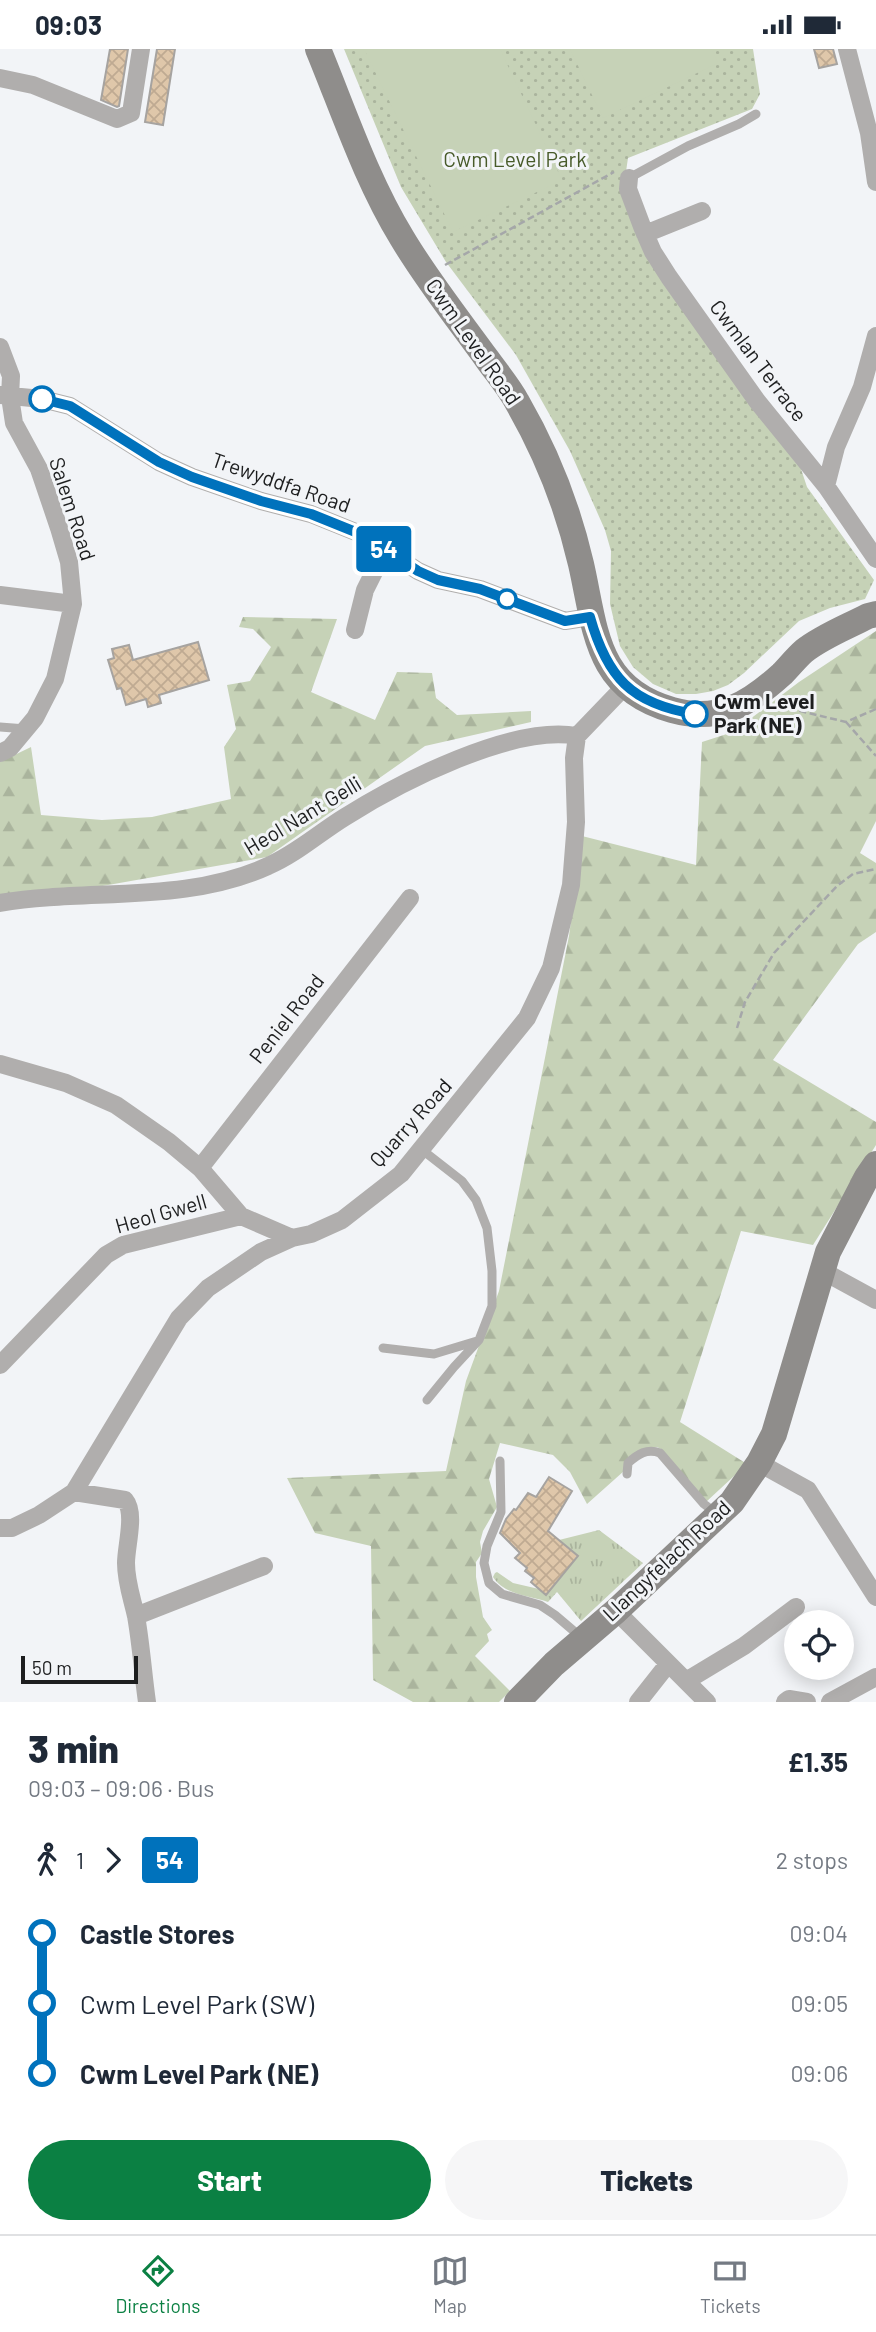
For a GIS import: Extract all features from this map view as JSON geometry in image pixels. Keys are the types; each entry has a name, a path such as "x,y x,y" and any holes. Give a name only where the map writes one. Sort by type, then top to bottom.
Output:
{"street":[{"path":"0,78 33,85 117,119 131,113 141,49"},
{"name":"Cwm Level Road","path":"318,49 368,173 400,236 517,401 548,465 568,513 598,645 613,672 650,702 673,711 695,714 732,711 751,699 782,674 803,652 824,637 876,614"},
{"path":"847,49 872,130 876,182"},
{"name":"Cwmlan Terrace","path":"637,173 628,189 645,234 669,277 757,401 826,486 876,559"},
{"path":"645,234 702,211"},
{"path":"826,486 836,447 862,387 876,336"},
{"name":"Salem Road","path":"0,347 11,376 5,396 14,423 39,470 59,528 69,562 73,604 55,679 36,718 10,748 0,753"},
{"name":"Trewyddfa Road","path":"5,396 42,399 70,406 159,462 192,477 261,501 311,514 363,535 418,571 438,580 480,589 565,621 590,617"},
{"path":"355,630 365,590 385,550"},
{"path":"0,595 73,604"},
{"path":"578,736 626,685"},
{"name":"Heol Nant Gelli","path":"0,903 28,898 131,894 248,875 272,865 344,817 430,771 503,744 559,733 578,736"},
{"name":"Quarry Road","path":"0,1528 12,1528 39,1515 74,1492 178,1318 208,1288 261,1252 342,1220 401,1174 527,1018 551,968 571,885 578,736"},
{"name":"Peniel Road","path":"200,1168 410,898"},
{"path":"0,1064 66,1083 116,1105 169,1142 200,1168 241,1216 292,1238"},
{"name":"Llangyfelach Road","path":"517,1702 554,1664 616,1611 719,1515 732,1502 759,1462 774,1434 828,1252 876,1164"},
{"name":"Heol Gwell","path":"0,1365 97,1264 114,1250 123,1245 241,1216"},
{"path":"821,1271 876,1300"},
{"path":"759,1462 808,1490 876,1597"},
{"path":"74,1492 125,1500 129,1505 126,1563 128,1589 136,1616 147,1702"},
{"path":"136,1616 264,1566"},
{"path":"686,1681 744,1646 796,1607"},
{"path":"616,1611 707,1702"},
{"path":"776,1621 784,1631"},
{"path":"638,1702 668,1664"},
{"path":"830,1702 876,1678"},
{"path":"785,1702 789,1699 807,1702"}],"lane":[{"path":"637,173 756,114"},
{"path":"0,727 26,729"},
{"path":"421,1149 462,1181 476,1200 487,1228 492,1271 492,1306 479,1340 427,1400"},
{"path":"383,1348 434,1354 479,1340"},
{"path":"627,1474 628,1463 636,1456 645,1451 660,1453 705,1504 719,1515"},
{"path":"500,1461 501,1512 486,1546 484,1563 489,1583 502,1594 540,1605 583,1639"}],"path":[{"path":"426,276 624,167 637,173"},
{"path":"751,699 846,722 876,756"},
{"path":"846,722 876,709"},
{"path":"737,1028 745,1002 774,953 837,885 853,874 876,869"}],"green space":[{"name":"Cwm Level Park","path":"344,49 753,49 760,94 752,109 628,158 623,192 800,466 807,487 874,580 865,599 830,608 799,621 744,673 728,685 713,691 676,694 653,684 633,667 620,646 610,604 611,551 605,530 570,451 516,355 446,262 401,187"},
{"path":"364,49 500,49 562,180 453,232"},
{"path":"570,49 711,49 718,63 603,118"},
{"path":"243,617 337,619 311,692 375,720 397,672 432,673 436,698 457,715 531,711 531,722 425,746 267,857 0,904 0,762 31,747 41,815 102,820 152,817 231,799 224,747 236,729 227,685 250,681 271,647 253,629 239,627"},
{"path":"876,631 876,821 860,853 876,863 876,932 858,944 773,1060 876,1122 876,1145 813,1245 741,1231 680,1422 747,1464 706,1502 661,1449 657,1447 641,1450 624,1471 587,1504 570,1472 553,1455 500,1443 489,1479 497,1507 483,1531 480,1542 482,1553 476,1562 483,1617 492,1630 487,1634 489,1641 475,1656 510,1691 499,1702 413,1702 373,1680 371,1546 315,1533 287,1478 446,1471 466,1381 499,1291 569,936 582,836 696,865 702,742 733,732 799,682"},
{"path":"599,1530 643,1563 581,1621 557,1592 548,1602 504,1588 493,1577 497,1572 513,1583 539,1589 546,1595 578,1556 559,1540"}],"building":[{"path":"110,49 128,49 117,107 101,100"},
{"path":"157,49 175,49 163,125 145,122"},
{"path":"814,49 833,49 837,64 819,68"},
{"path":"198,642 209,680 159,695 161,703 148,707 146,699 126,705 121,688 117,689 108,660 114,658 112,649 129,645 133,660"},
{"path":"549,1477 572,1491 548,1531 578,1556 546,1595 531,1582 534,1578 515,1558 520,1553 500,1533 506,1519 528,1493 536,1497"}],"bus line":[{"name":"54","path":"42,399 70,406 159,462 192,477 261,501 311,514 363,535 418,571 438,580 480,589 565,621 590,617 598,645 613,672 626,685 650,702 673,711 695,714"}],"place":[{"name":"Cwm Level Park (NE)","path":"695,714"}]}
